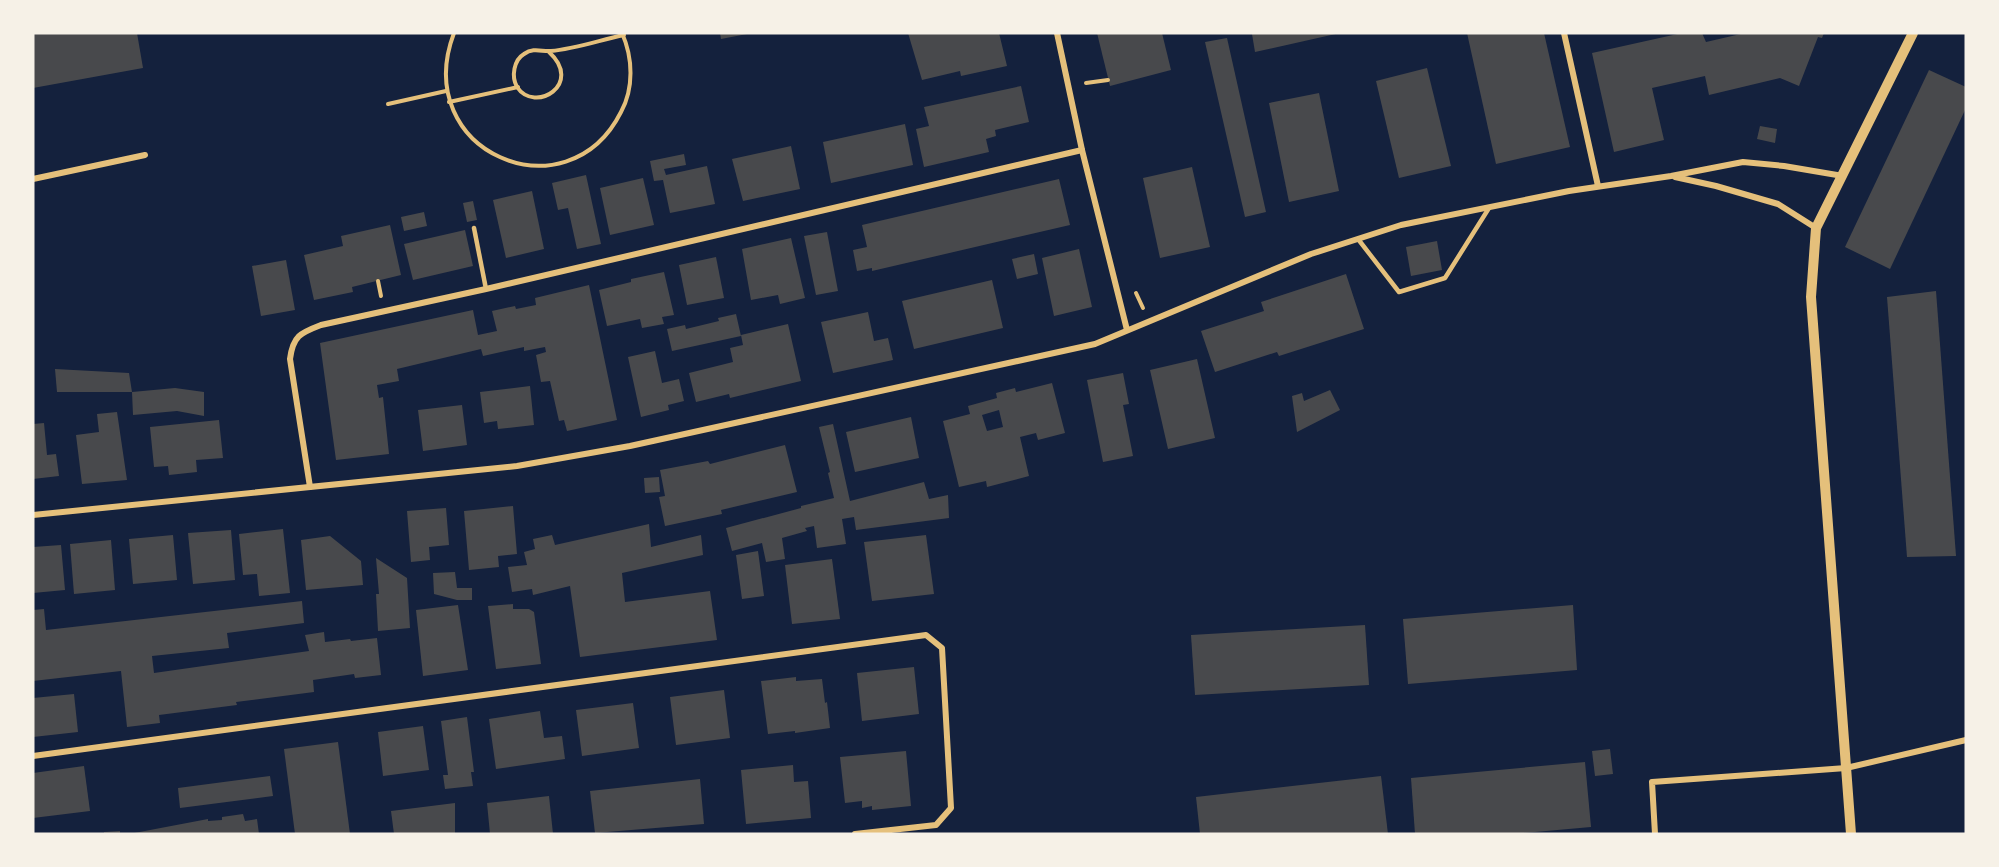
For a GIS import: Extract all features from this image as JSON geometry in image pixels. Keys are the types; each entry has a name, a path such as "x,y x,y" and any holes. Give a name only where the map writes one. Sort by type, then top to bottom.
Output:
{"street":[{"path":"1057,33 1127,330"},
{"path":"1564,33 1598,186"},
{"path":"1851,834 1811,297 1816,228 1913,33"},
{"path":"310,487 290,359 291,347 297,336 321,325 486,289 1083,150"},
{"path":"33,179 145,155"},
{"path":"33,515 517,466 630,446 1095,344 1311,254 1401,225 1598,186 1671,176 1743,162 1843,176"},
{"path":"1671,176 1778,204 1816,228"},
{"path":"33,756 926,635 942,648 951,808 936,825 855,834"},
{"path":"1656,834 1652,782 1846,768 1966,740"}],"lane":[{"path":"1358,239 1399,291 1445,278 1490,206"},
{"path":"474,228 486,289"}],"path":[{"path":"453,33 447,49 444,70 449,102 459,123 474,141 492,154 514,162 537,166 560,163 581,155 600,141 615,124 626,103 631,81 630,57 623,34 549,52 536,49 525,53 516,63 513,75 518,87 527,95 539,98 551,94 559,84 562,72 558,60 549,52"},
{"path":"1084,73 1086,83 1108,80"},
{"path":"449,102 518,87"},
{"path":"388,104 446,91"},
{"path":"378,281 380,292"},
{"path":"1133,288 1150,321"}],"building":[{"path":"33,33 137,33 143,68 33,88"},
{"path":"720,33 746,33 747,34 721,39"},
{"path":"908,33 999,33 1007,66 961,76 960,71 922,80"},
{"path":"1097,33 1162,33 1171,70 1110,86"},
{"path":"1254,33 1340,33 1255,52 1252,34"},
{"path":"1467,33 1544,33 1570,147 1496,164"},
{"path":"1682,33 1702,33 1706,42 1745,33 1824,33 1822,38 1818,37 1799,86 1780,78 1709,95 1705,76 1652,88 1664,140 1614,152 1592,53"},
{"path":"1227,38 1266,212 1245,217 1205,42"},
{"path":"1427,68 1451,166 1399,178 1376,81"},
{"path":"1929,70 1966,87 1966,108 1890,269 1845,247"},
{"path":"1021,86 1029,122 995,130 996,136 986,139 989,152 924,167 916,129 929,126 924,107"},
{"path":"1319,93 1339,191 1289,202 1269,103"},
{"path":"905,124 913,165 831,183 823,142"},
{"path":"1760,126 1777,129 1775,143 1757,139"},
{"path":"791,146 800,189 743,201 732,159"},
{"path":"684,154 686,165 664,169 666,175 707,166 715,204 670,213 663,180 654,181 650,161"},
{"path":"1192,167 1210,247 1160,258 1143,178"},
{"path":"586,175 601,244 577,249 568,208 558,210 552,183"},
{"path":"643,178 654,225 610,235 600,188"},
{"path":"1059,179 1070,225 872,271 872,268 857,271 853,250 867,247 862,225"},
{"path":"532,191 544,249 506,258 493,200"},
{"path":"473,201 477,220 467,222 463,203"},
{"path":"424,212 427,226 404,231 401,217"},
{"path":"390,225 401,275 352,287 353,292 314,300 304,255 343,246 341,236"},
{"path":"465,230 473,266 413,280 404,244"},
{"path":"827,232 838,291 816,295 804,236"},
{"path":"791,238 805,298 780,304 778,295 751,300 742,249"},
{"path":"1437,241 1442,270 1411,276 1406,247"},
{"path":"1079,249 1092,307 1054,316 1042,258"},
{"path":"1034,254 1038,274 1017,279 1012,259"},
{"path":"716,257 724,298 687,305 679,265"},
{"path":"286,260 295,310 261,316 252,266"},
{"path":"664,272 674,315 662,317 664,324 642,328 640,319 607,326 599,290 631,282 631,279"},
{"path":"1346,274 1364,329 1279,356 1277,352 1215,372 1201,331 1264,311 1261,302"},
{"path":"992,280 1003,328 914,349 902,301"},
{"path":"589,285 617,420 567,431 564,420 559,421 550,381 541,382 536,355 546,352 545,347 524,351 524,347 483,356 481,349 397,369 399,381 377,385 379,398 383,397 389,454 336,460 320,343 473,310 478,335 497,331 492,311 515,306 516,309 536,305 535,298"},
{"path":"1936,291 1956,556 1907,557 1887,297"},
{"path":"868,312 874,341 888,338 893,360 833,373 821,322"},
{"path":"736,314 741,336 672,351 667,329 685,325 686,329 719,321 718,318"},
{"path":"788,324 801,381 730,398 729,394 696,402 689,373 733,362 730,348 743,345 741,335"},
{"path":"655,351 662,383 679,379 684,401 668,405 669,410 641,417 628,357"},
{"path":"1197,359 1215,438 1168,449 1150,370"},
{"path":"55,369 129,373 132,392 57,392"},
{"path":"1123,373 1129,404 1123,405 1133,456 1103,462 1087,380"},
{"path":"1052,383 1065,433 1038,440 1036,433 1020,437 1029,476 987,487 986,481 959,487 943,421 970,414 968,406 997,398 996,393 1015,388 1016,392","holes":["999,410 1003,427 987,431 982,415"]},
{"path":"530,386 534,425 498,429 497,421 484,423 480,392"},
{"path":"175,388 204,392 204,416 177,411 133,415 132,392"},
{"path":"1330,390 1340,410 1297,432 1292,396 1302,393 1304,401"},
{"path":"462,405 467,445 423,451 418,410"},
{"path":"117,412 127,480 82,484 76,435 99,432 97,414"},
{"path":"911,417 919,458 855,472 846,432"},
{"path":"219,420 223,458 196,460 197,472 169,475 168,466 154,467 150,427"},
{"path":"44,423 47,455 56,454 59,476 33,479 33,424"},
{"path":"833,424 850,501 924,482 929,499 948,495 949,518 856,530 854,517 842,519 846,544 817,548 814,526 805,528 807,531 782,538 785,559 766,562 762,543 732,551 726,528 834,498 819,427"},
{"path":"785,445 797,492 721,510 722,514 665,526 659,497 665,496 660,470 708,461 710,464"},
{"path":"659,477 660,492 645,493 644,478"},
{"path":"513,506 517,554 498,556 499,567 469,570 464,511"},
{"path":"446,508 449,545 429,547 430,560 411,562 407,511"},
{"path":"649,524 651,547 701,535 703,555 622,573 625,602 710,591 717,640 580,657 570,586 533,595 532,589 512,592 508,567 527,565 524,552 535,549 533,539 552,535 555,545"},
{"path":"283,529 290,593 259,596 257,574 243,575 239,534"},
{"path":"231,530 235,580 193,584 188,533"},
{"path":"173,535 177,580 133,584 129,539"},
{"path":"926,535 934,594 872,601 864,542"},
{"path":"330,536 361,561 363,585 306,590 301,540"},
{"path":"111,540 115,590 74,594 70,544"},
{"path":"61,545 65,590 33,593 33,547"},
{"path":"758,551 764,596 742,599 736,555"},
{"path":"376,558 407,578 410,628 378,631 376,594 379,594"},
{"path":"832,559 840,619 792,624 785,565"},
{"path":"455,572 457,588 472,588 472,600 457,600 434,594 433,573"},
{"path":"302,601 304,623 227,633 229,648 152,656 154,673 309,651 305,635 324,632 325,642 377,638 381,675 355,678 354,674 313,680 314,692 159,715 160,723 127,727 121,671 33,681 33,610 44,609 46,630"},
{"path":"513,604 513,609 529,609 534,612 541,664 496,669 488,606"},
{"path":"458,605 468,670 423,676 416,610"},
{"path":"1573,605 1577,670 1408,684 1403,619"},
{"path":"1365,625 1369,685 1195,695 1191,635"},
{"path":"914,667 919,714 862,721 857,673"},
{"path":"796,677 796,681 822,679 830,728 768,734 761,681"},
{"path":"724,690 730,738 676,745 670,697"},
{"path":"74,694 78,732 33,737 33,698"},
{"path":"633,703 639,748 582,756 576,710"},
{"path":"540,711 544,738 562,736 565,759 496,769 489,719"},
{"path":"467,717 474,772 471,772 473,786 445,789 443,775 448,775 441,721"},
{"path":"423,726 429,770 383,776 378,732"},
{"path":"338,742 350,834 295,834 284,749"},
{"path":"1610,749 1613,774 1595,776 1592,751"},
{"path":"906,751 911,806 872,810 872,806 862,808 862,801 845,803 840,757"},
{"path":"1585,762 1591,827 1512,834 1415,834 1411,778"},
{"path":"793,765 794,782 808,781 811,818 746,824 741,770"},
{"path":"84,766 90,811 33,818 33,773"},
{"path":"270,776 273,796 180,808 178,788"},
{"path":"1381,776 1388,834 1200,834 1196,797"},
{"path":"700,779 704,824 595,833 590,791"},
{"path":"549,796 553,834 490,834 487,803"},
{"path":"455,803 455,834 394,834 391,811"},
{"path":"243,814 245,821 257,819 259,834 129,834 208,819 208,821 222,820 222,817"},
{"path":"120,831 120,834 104,834 104,832"}]}
